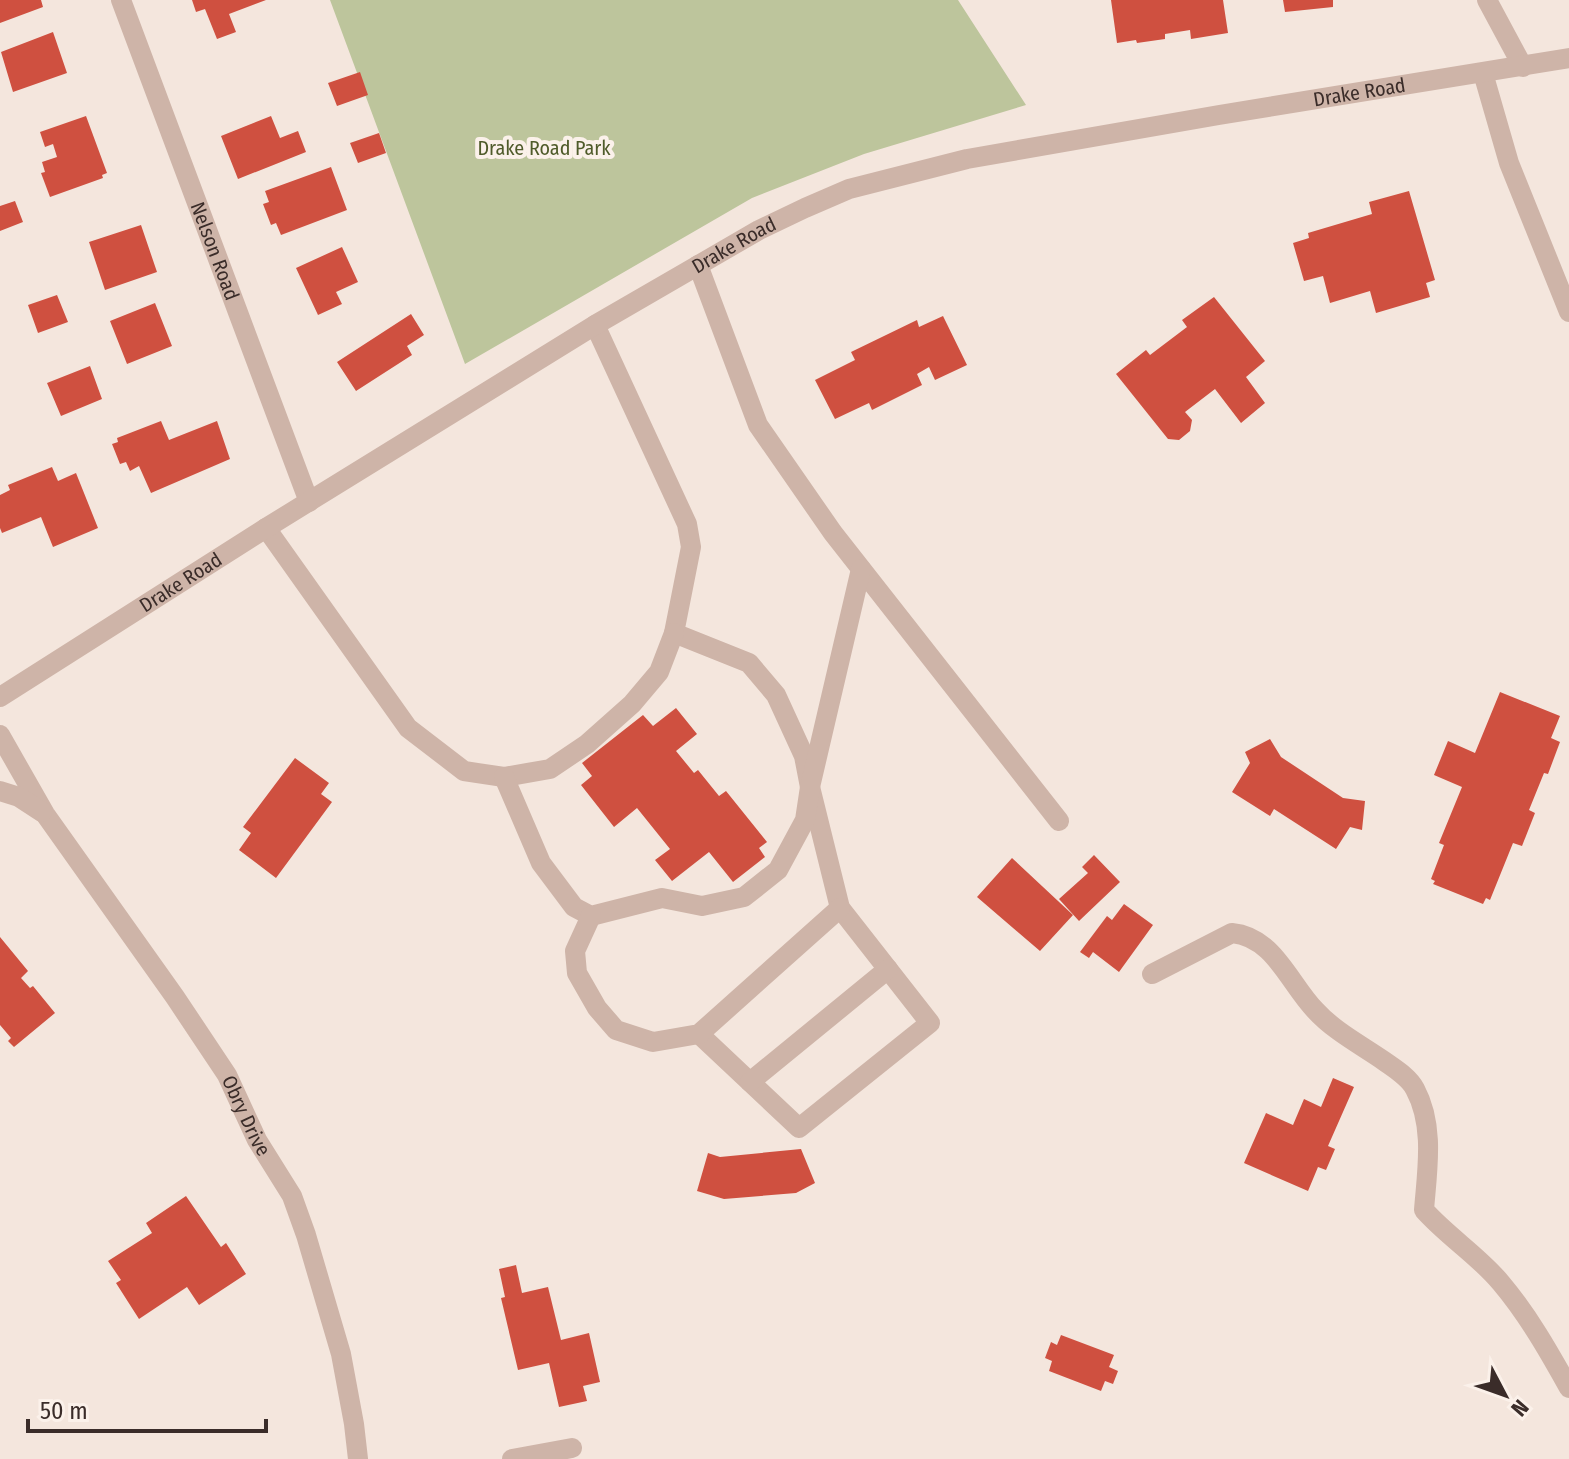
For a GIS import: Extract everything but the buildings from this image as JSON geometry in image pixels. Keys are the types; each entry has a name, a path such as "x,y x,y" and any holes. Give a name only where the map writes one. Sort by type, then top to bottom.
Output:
{"street":[{"name":"Nelson Road","path":"121,0 309,502"},
{"path":"1487,0 1523,67"},
{"name":"Drake Road","path":"0,697 595,325 759,230 849,189 967,159 1569,58"},
{"path":"1483,73 1509,163 1569,312"},
{"path":"698,265 758,425 833,533 1059,821"},
{"path":"266,528 408,728 464,771 504,777 550,769 587,744 632,704 659,672 674,633 691,547 687,524 595,325"},
{"path":"504,777 541,863 574,907 591,916 662,898 702,906 744,897 778,870 805,820 861,569"},
{"path":"674,633 749,663 776,695 804,756 840,908 930,1023 799,1128 699,1034"},
{"name":"Obry Drive","path":"0,735 45,814 227,1075 257,1140 292,1196 341,1354 358,1459"},
{"name":"Obry Drive","path":"0,791 19,797 45,814"},
{"path":"591,916 575,951 577,973 597,1008 616,1030 653,1042 699,1034 840,908"},
{"path":"1152,974 1232,933 1246,935 1270,951 1322,1017 1414,1086 1424,1109 1427,1130 1424,1210 1500,1282 1543,1343 1569,1388"},
{"path":"750,1082 888,969"},
{"path":"512,1459 572,1448"}],"green space":[{"name":"Drake Road Park","path":"330,0 958,0 1026,105 864,154 752,198 465,364"}]}
